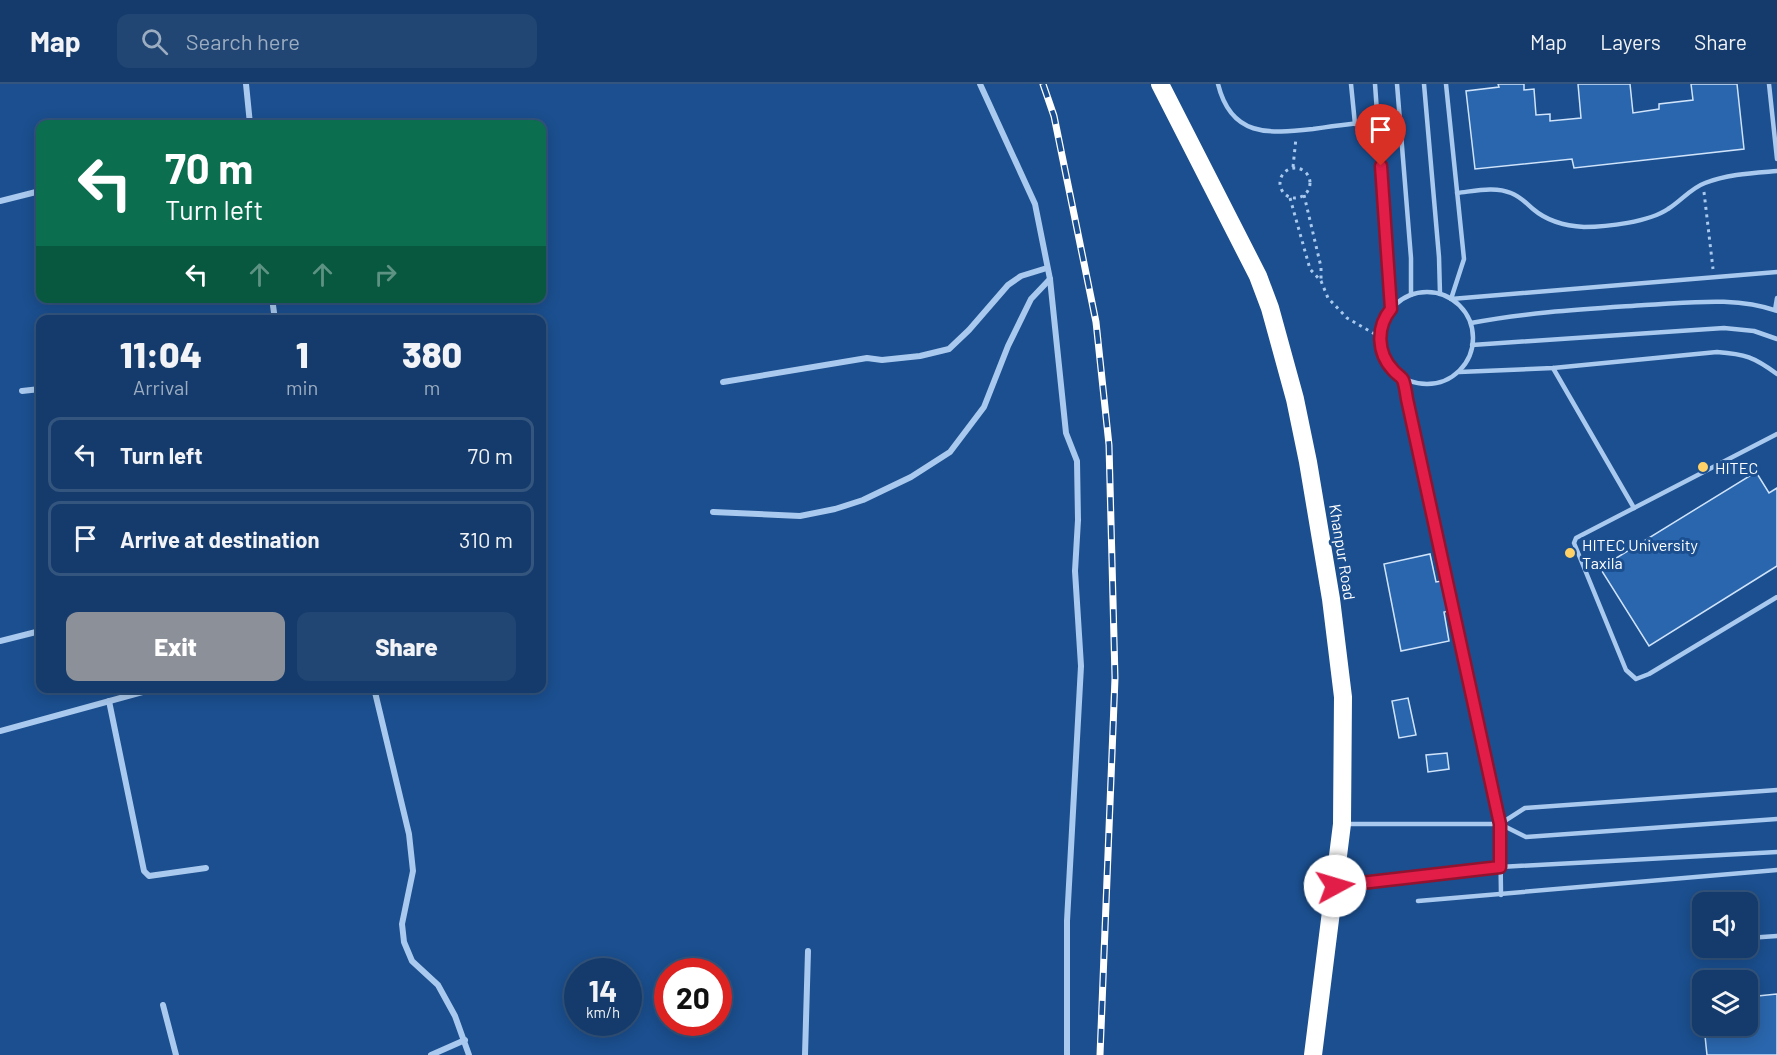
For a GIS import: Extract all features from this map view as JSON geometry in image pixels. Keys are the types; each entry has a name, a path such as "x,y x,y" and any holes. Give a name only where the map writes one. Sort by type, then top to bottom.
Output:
{"highway":[{"name":"Khanpur Road","path":"1160,84 1258,276 1270,308 1295,399 1321,528 1343,697 1342,824 1313,1055"}],"street":[{"path":"246,84 250,120"},
{"path":"980,84 1035,204 1050,279 1066,434 1077,461 1078,520 1075,571 1081,666 1067,921 1067,1055"},
{"path":"0,201 36,191"},
{"path":"723,382 867,358 882,360 920,356 949,349 969,330 1008,285 1021,276 1047,268"},
{"path":"713,512 800,516 835,508 863,500 911,477 950,452 984,407 1008,346 1030,299 1050,279"},
{"path":"22,392 36,390"},
{"path":"0,641 36,632"},
{"path":"0,731 139,693"},
{"path":"376,693 409,834 413,871 402,924 404,942 412,961 438,986 455,1016 470,1055"},
{"path":"109,701 144,871 149,876 206,868"},
{"path":"805,1055 808,951"},
{"path":"162,1005 177,1055"},
{"path":"430,1055 465,1040"}],"lane":[{"path":"1218,84 1221,97 1230,114 1254,130 1278,133 1377,121"},
{"path":"1351,84 1355,124"},
{"path":"1375,84 1391,309"},
{"path":"1397,84 1411,258 1411,295"},
{"path":"1424,84 1439,257 1440,294"},
{"path":"1446,84 1464,259 1451,299"},
{"path":"1769,84 1777,159"},
{"path":"1457,193 1495,189 1510,192 1522,198 1534,210 1554,222 1583,227 1616,225 1652,217 1668,210 1703,183 1726,177 1777,171"},
{"path":"1451,299 1777,272"},
{"path":"1428,292 1440,294 1460,306 1471,323 1472,345 1467,362 1449,379 1432,384 1414,383 1402,378 1386,361 1381,350 1382,325 1391,309 1404,298 1428,292"},
{"path":"1471,323 1568,310 1711,302 1748,302 1776,310 1777,298"},
{"path":"1472,345 1724,328 1754,331 1777,339"},
{"path":"1459,372 1553,368 1717,352 1743,354 1761,362 1777,374"},
{"path":"1553,368 1634,508"},
{"path":"1402,378 1500,824 1501,895"},
{"path":"1777,434 1576,538 1574,543 1626,670 1636,679 1649,674 1777,597"},
{"path":"1500,824 1525,808 1777,790"},
{"path":"1342,824 1500,824 1526,837 1777,819"},
{"path":"1335,886 1500,867 1777,852"},
{"path":"1418,900 1501,895 1777,870"},
{"path":"1758,937 1777,936"}],"path":[{"path":"1293,167 1297,130"},
{"path":"1290,198 1304,195 1310,187 1308,175 1304,170 1293,167 1282,173 1279,179 1281,191 1290,198 1310,269 1321,281 1328,298 1347,318 1380,337"},
{"path":"1703,183 1714,277"},
{"path":"1304,195 1321,267 1321,281"}],"building":[{"path":"1498,84 1524,84 1524,90 1534,89 1536,115 1550,114 1550,121 1581,118 1578,84 1630,84 1633,113 1659,109 1659,104 1693,100 1691,84 1737,84 1744,149 1574,168 1572,159 1475,169 1466,91 1499,87"},
{"path":"1756,472 1769,493 1777,488 1777,566 1649,646 1600,568"},
{"path":"1430,554 1436,582 1442,581 1449,611 1444,612 1449,641 1401,651 1384,564"},
{"path":"1408,698 1416,735 1399,738 1392,701"},
{"path":"1447,753 1449,769 1428,772 1426,755"},
{"path":"1777,994 1777,1055 1707,1055 1705,1036 1758,1036 1758,996"}],"railway":[{"path":"1043,84 1054,116 1096,322 1109,445 1115,678 1100,1055"}],"place":[{"name":"HITEC","path":"1703,467"},
{"name":"HITEC University Taxila","path":"1570,553"}],"route":[{"path":"1335,886 1500,867 1500,824 1417,440 1402,378 1386,361 1381,350 1382,325 1391,309 1381,166"}]}
